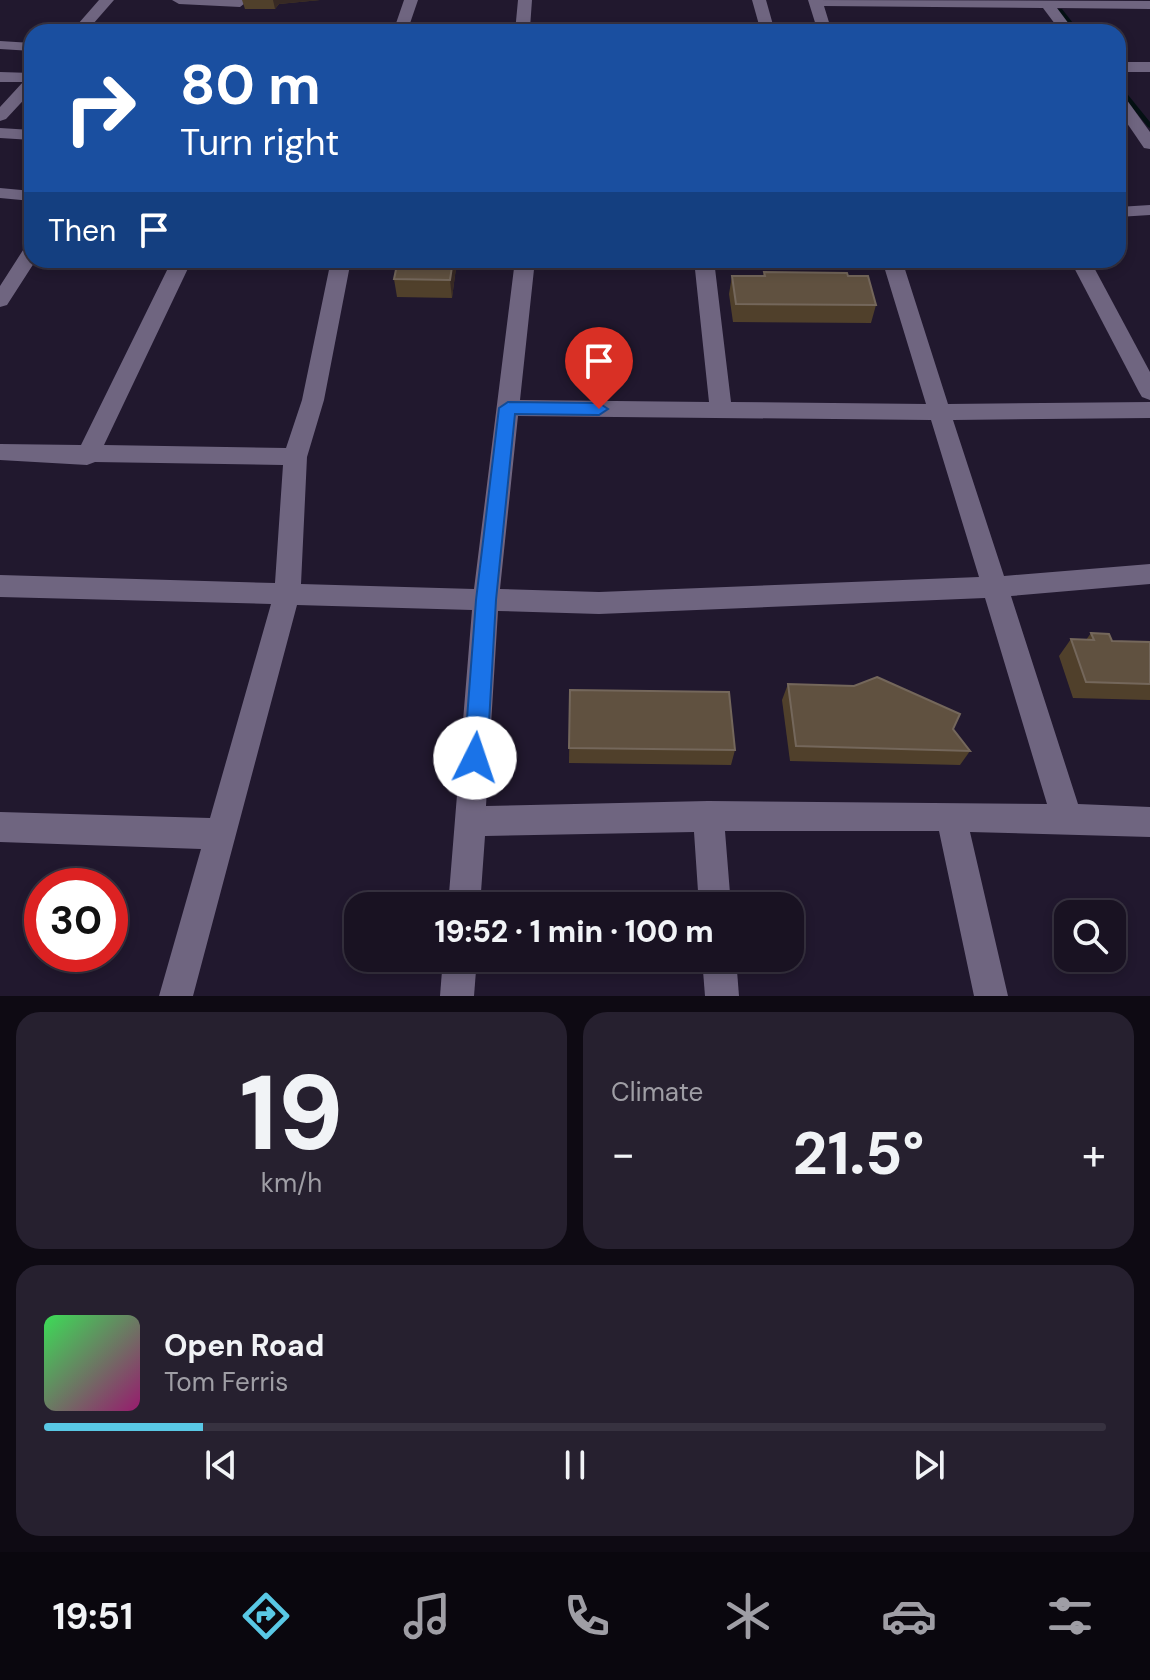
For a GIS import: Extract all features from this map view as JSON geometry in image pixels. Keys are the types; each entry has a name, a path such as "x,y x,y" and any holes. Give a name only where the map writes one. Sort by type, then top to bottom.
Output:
{"street":[{"path":"85,24 107,0"},
{"path":"179,0 240,3 242,0"},
{"path":"403,24 411,0"},
{"path":"523,24 525,0"},
{"path":"759,0 766,24"},
{"path":"822,24 815,1 1150,5"},
{"path":"1045,2 1062,24"},
{"path":"0,45 24,46"},
{"path":"1126,67 1150,67"},
{"path":"0,77 24,79"},
{"path":"0,116 24,89"},
{"path":"1126,119 1150,144"},
{"path":"0,133 24,134"},
{"path":"0,193 24,195"},
{"path":"1126,212 1150,210"},
{"path":"0,301 24,264"},
{"path":"87,456 178,268"},
{"path":"176,996 287,595 295,457 313,400 339,268"},
{"path":"465,892 486,600 524,268"},
{"path":"705,268 721,410"},
{"path":"895,268 1067,818"},
{"path":"1084,268 1150,392"},
{"path":"508,408 940,412 1150,410"},
{"path":"0,452 87,456 295,457"},
{"path":"0,586 599,603 996,587 1150,574"},
{"path":"471,821 708,816 1067,818 1150,822"},
{"path":"708,816 714,892"},
{"path":"951,817 991,996"},
{"path":"0,827 221,834"},
{"path":"457,996 459,972"},
{"path":"720,972 722,996"}],"building":[{"path":"396,268 452,268 450,280 394,279"},
{"path":"764,272 868,276 876,305 736,304 732,276 765,276"},
{"path":"1091,633 1109,634 1112,641 1150,642 1150,684 1086,682 1071,639 1094,640"},
{"path":"877,677 960,714 953,729 970,751 796,746 788,684 854,686"},
{"path":"570,690 729,692 735,750 569,748"}],"waterway":[{"path":"1060,10 1071,24"},
{"path":"1126,96 1150,126"}],"route":[{"path":"475,758 486,600 508,408 599,409"}]}
